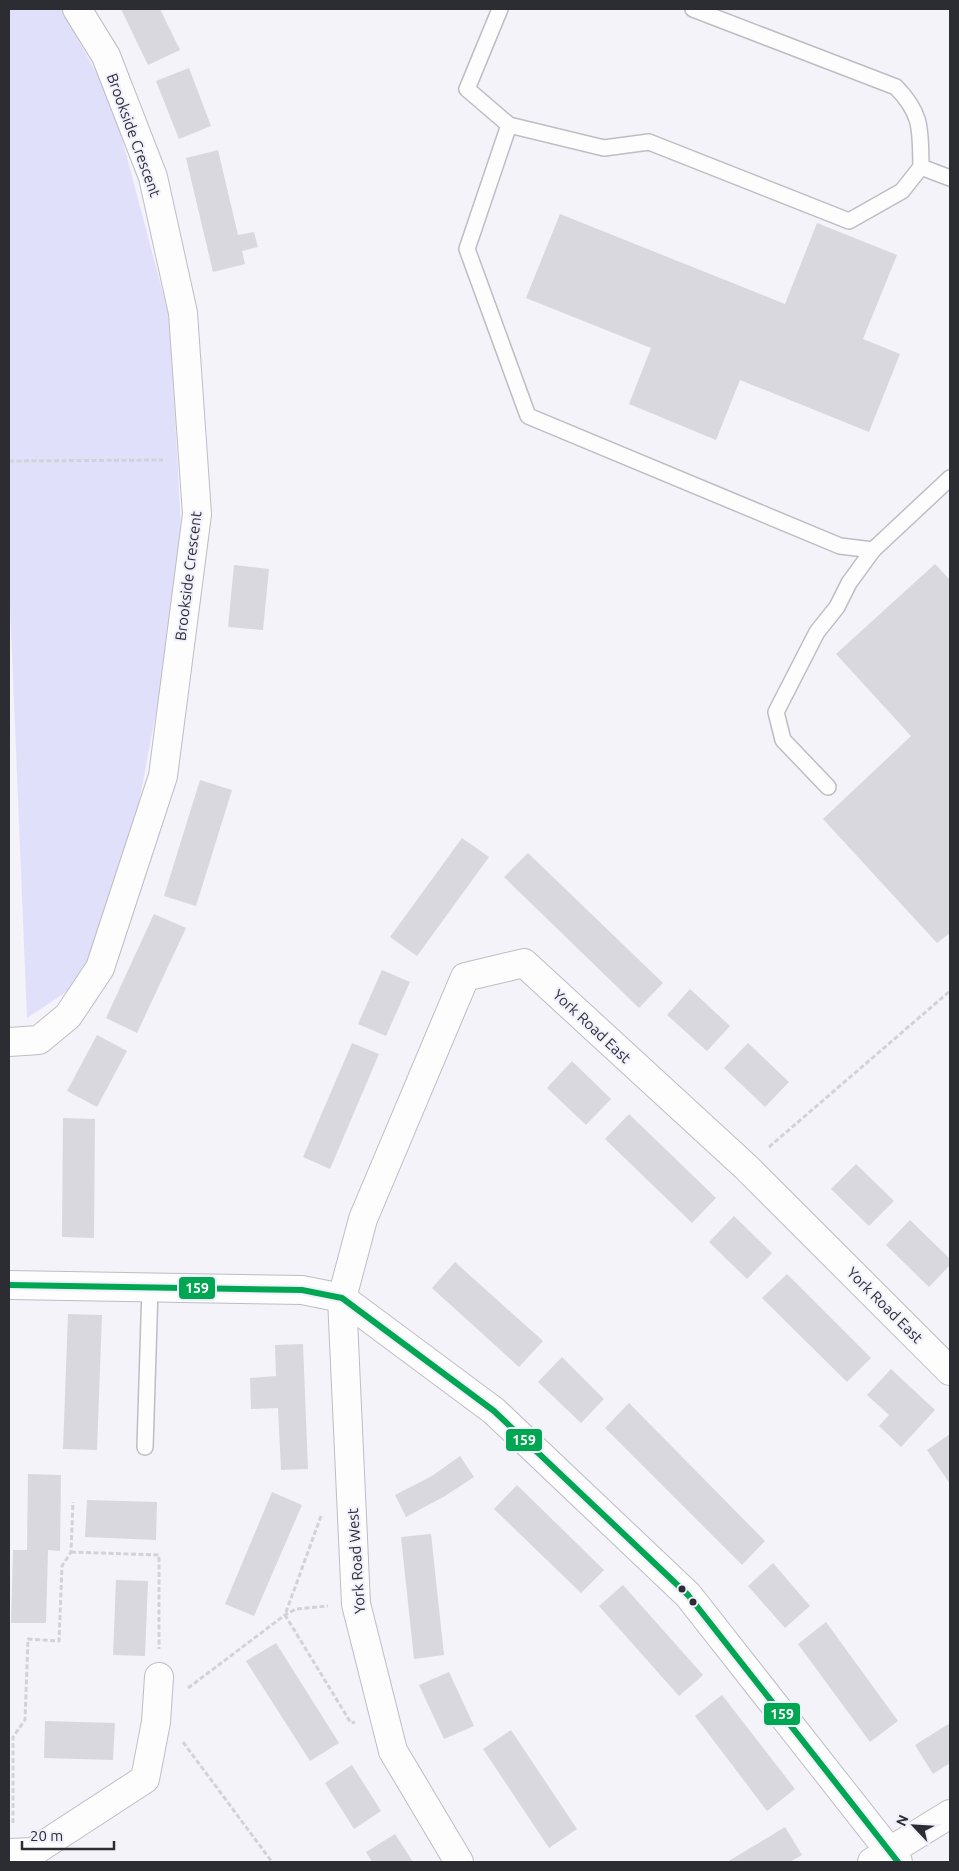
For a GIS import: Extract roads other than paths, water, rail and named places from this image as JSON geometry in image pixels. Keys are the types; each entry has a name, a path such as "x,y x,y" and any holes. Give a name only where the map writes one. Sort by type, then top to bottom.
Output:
{"street":[{"name":"Brookside Crescent","path":"9,1042 40,1040 68,1016 100,968 163,776 198,514 184,313 153,177 106,56 77,9"},
{"name":"York Road East","path":"342,1298 363,1219 465,977 524,963 746,1167 950,1371"},
{"path":"9,1285 302,1290 342,1298 494,1410 688,1595 887,1859 950,1814"},
{"name":"York Road West","path":"342,1298 356,1604 393,1751 460,1862"},
{"path":"11,1852 32,1852 145,1779 156,1722 159,1677"}],"lane":[{"path":"500,9 467,89 509,125 604,148 649,142 849,221 902,191 921,166 920,125 908,100 896,87 693,9"},
{"path":"509,125 467,249 528,416 840,546 873,550"},
{"path":"921,166 950,178"},
{"path":"828,787 783,740 776,712 817,632 836,607 849,583 873,550 950,478"},
{"path":"145,1447 150,1288"}]}
